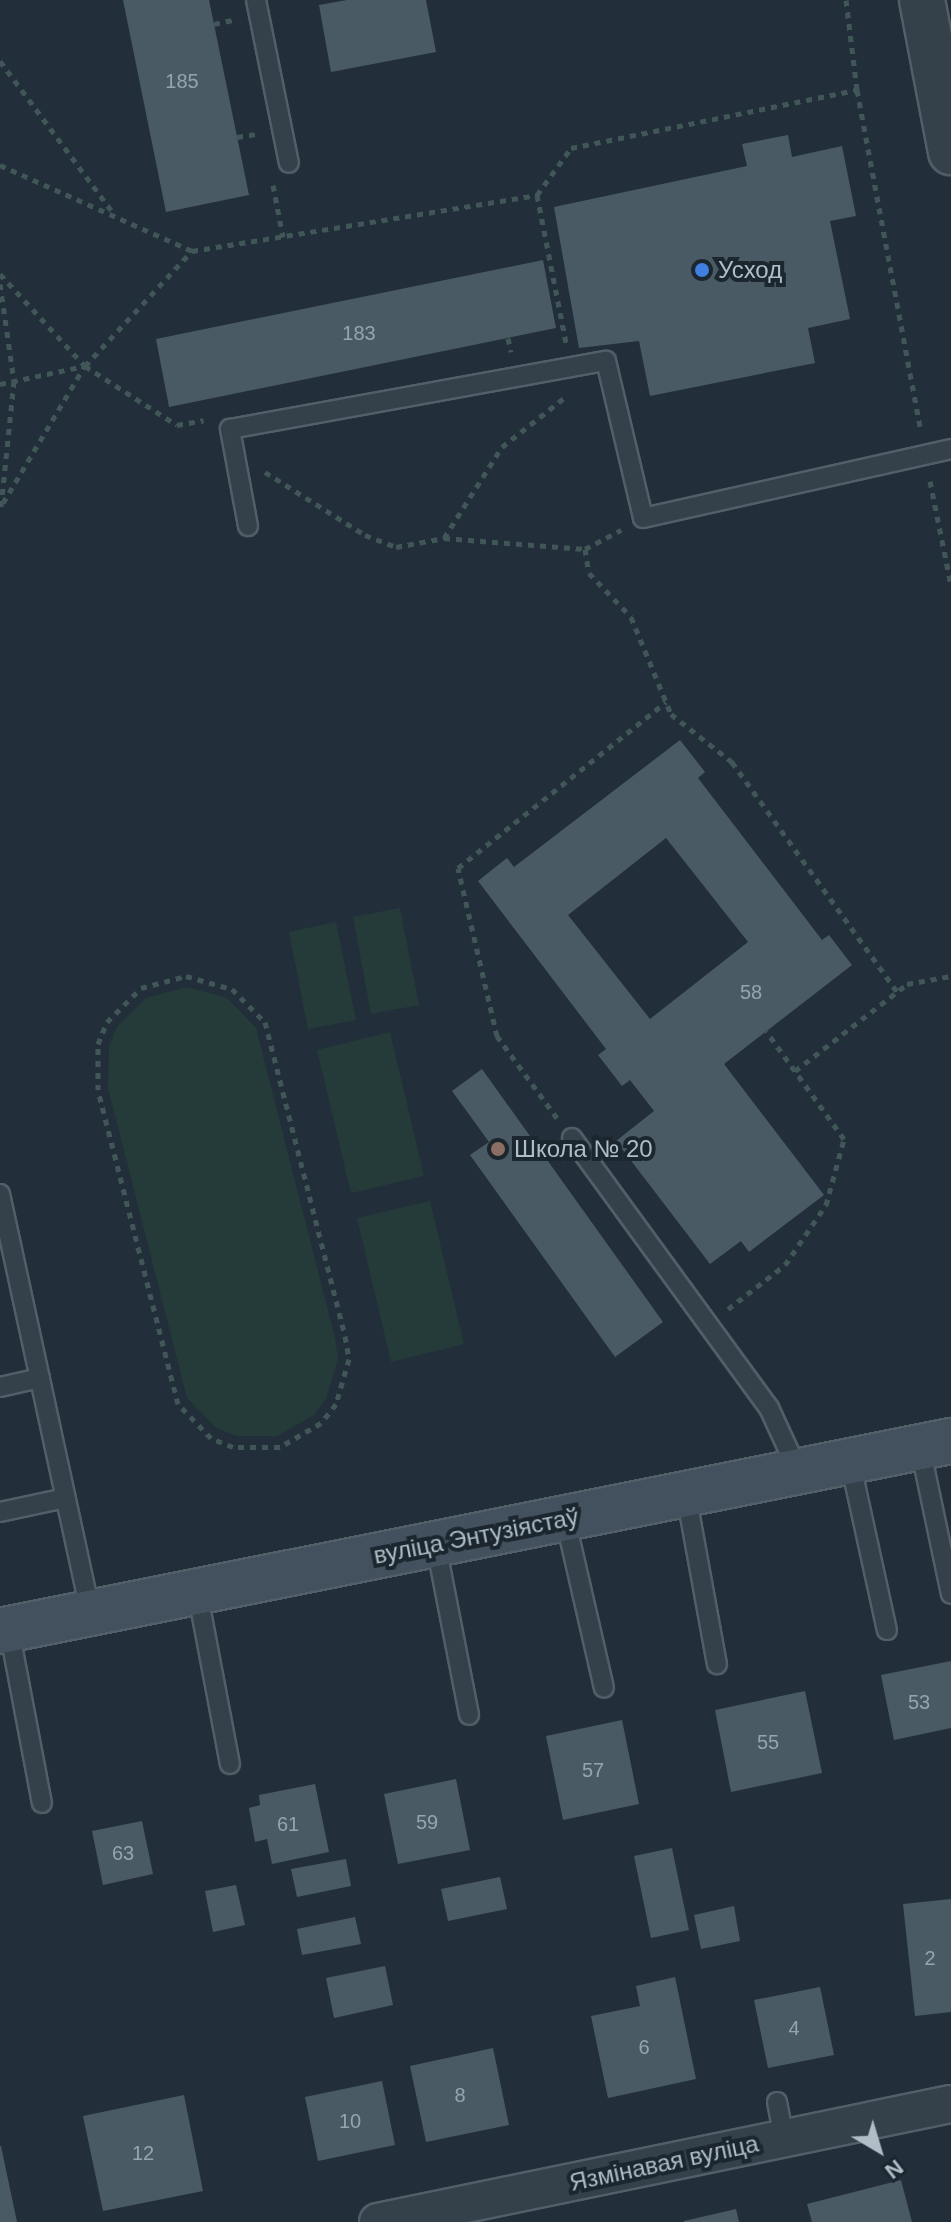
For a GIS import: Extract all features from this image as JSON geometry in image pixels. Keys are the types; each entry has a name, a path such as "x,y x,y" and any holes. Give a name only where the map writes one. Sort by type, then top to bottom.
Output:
{"main road":[{"name":"вуліца Энтузіястаў","path":"4,1630 936,1444"}],"street":[{"path":"922,0 951,152"},
{"name":"Язмінавая вуліца","path":"378,2222 435,2216 951,2104"}],"lane":[{"path":"256,0 289,163"},
{"path":"248,526 230,429 606,361 643,518 951,449"},
{"path":"572,1138 769,1408 798,1471"},
{"path":"0,1194 90,1612"},
{"path":"0,1387 40,1378"},
{"path":"936,1444 951,1594"},
{"path":"850,1461 887,1630"},
{"path":"686,1494 717,1664"},
{"path":"0,1512 66,1498"},
{"path":"565,1518 604,1688"},
{"path":"436,1545 469,1715"},
{"path":"197,1590 230,1764"},
{"path":"4,1630 42,1803"},
{"path":"777,2102 784,2138"}],"path":[{"path":"846,0 857,90 951,585"},
{"path":"214,24 239,18"},
{"path":"0,61 112,211"},
{"path":"0,165 112,211 192,251 537,195 571,148 857,90"},
{"path":"237,137 262,133"},
{"path":"444,538 502,447 569,396 570,366 537,195"},
{"path":"0,508 85,366 192,251"},
{"path":"0,274 85,366 177,425"},
{"path":"0,284 14,381 0,508"},
{"path":"0,384 85,366"},
{"path":"197,421 365,535 396,547 444,538 585,549 643,518"},
{"path":"585,549 589,573 631,617 671,714 732,762 897,992"},
{"path":"572,1138 497,1036 458,868 666,702"},
{"path":"186,976 210,979 251,1003 265,1022 345,1336 349,1359 336,1404 321,1423 280,1447 233,1447 192,1423 178,1404 95,1067 107,1022 141,988 186,976"},
{"path":"795,1071 907,984 951,976"},
{"path":"708,1325 785,1265 826,1205 844,1139 766,1031"}],"green space":[{"path":"400,908 419,1005 371,1014 353,917"},
{"path":"336,922 356,1020 308,1029 289,932"},
{"path":"187,987 227,998 256,1028 335,1338 338,1359 326,1399 314,1415 277,1436 236,1436 216,1428 187,1398 108,1088 109,1047 117,1027 146,998"},
{"path":"390,1032 424,1176 351,1193 317,1050"},
{"path":"430,1201 464,1344 391,1362 357,1218"}],"building":[{"path":"123,0 209,0 249,195 166,212"},
{"path":"347,0 426,0 436,52 331,72 319,5"},
{"name":"Усход","path":"788,135 792,157 842,146 856,216 830,221 850,319 808,328 815,363 650,396 639,341 579,348 554,207 747,166 742,144"},
{"path":"543,260 556,328 169,407 156,339"},
{"path":"680,740 705,772 698,778 822,940 829,935 852,965 724,1064 824,1195 749,1252 741,1241 710,1264 616,1141 654,1111 630,1080 622,1086 598,1055 606,1049 478,881 507,858 514,867","holes":["666,838 748,942 650,1019 568,915"]},
{"path":"482,1069 663,1322 615,1357 470,1155 489,1142 452,1091"},
{"path":"951,1661 951,1728 894,1740 881,1675"},
{"path":"805,1691 822,1773 731,1792 715,1710"},
{"path":"622,1720 639,1804 563,1820 546,1736"},
{"path":"456,1779 470,1850 398,1864 384,1794"},
{"path":"315,1784 329,1852 272,1864 267,1839 255,1842 249,1808 260,1805 259,1795"},
{"path":"142,1821 153,1874 103,1885 92,1831"},
{"path":"672,1848 689,1930 651,1938 634,1856"},
{"path":"346,1859 351,1886 297,1897 291,1869"},
{"path":"500,1877 507,1909 448,1921 441,1889"},
{"path":"236,1885 245,1925 213,1932 205,1891"},
{"path":"951,1899 951,2012 915,2016 903,1904"},
{"path":"734,1906 740,1941 701,1949 694,1915"},
{"path":"355,1917 361,1944 302,1955 297,1929"},
{"path":"385,1966 393,2005 334,2018 326,1978"},
{"path":"675,1977 696,2079 608,2098 591,2016 640,2006 636,1986"},
{"path":"820,1987 834,2055 768,2068 754,2000"},
{"path":"493,2048 509,2125 426,2142 410,2066"},
{"path":"382,2081 395,2145 318,2161 305,2097"},
{"path":"184,2095 203,2191 103,2211 83,2116"},
{"path":"1,2146 17,2222 0,2222"},
{"path":"901,2180 912,2222 812,2222 807,2204"},
{"path":"736,2209 739,2222 684,2222 684,2221"}],"place":[{"name":"Усход","path":"702,270"},
{"name":"Школа № 20","path":"498,1149"}]}
